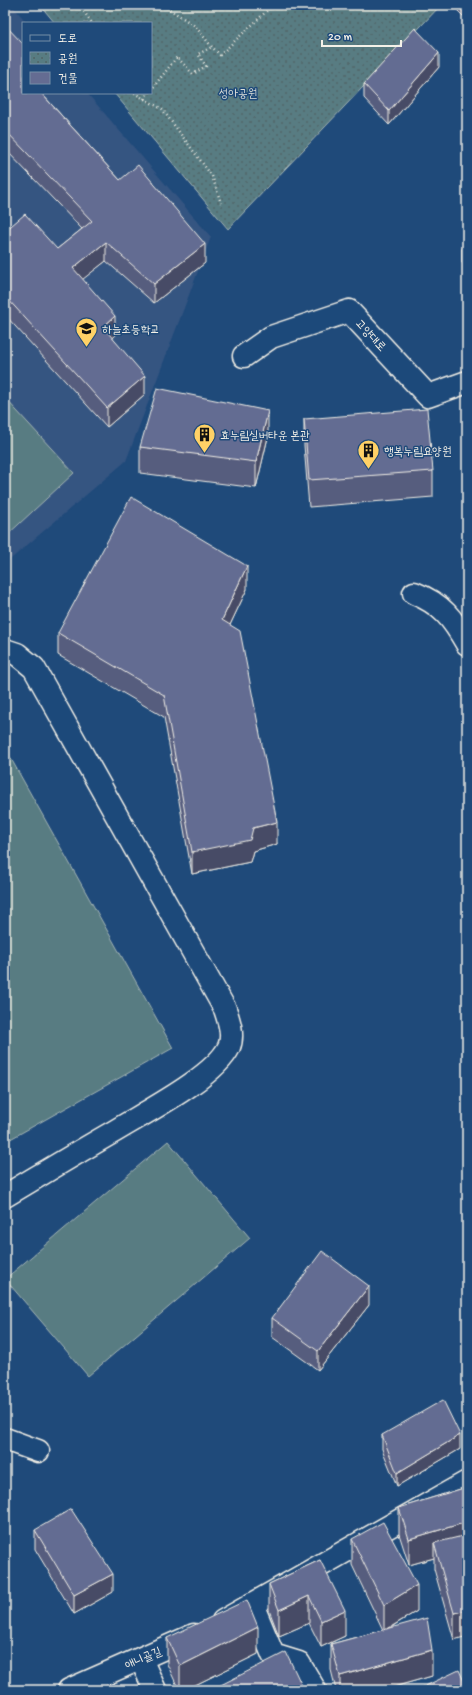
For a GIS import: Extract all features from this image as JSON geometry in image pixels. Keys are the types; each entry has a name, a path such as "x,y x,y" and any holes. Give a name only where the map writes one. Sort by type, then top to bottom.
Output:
{"street":[{"name":"고양대로","path":"244,356 271,337 349,311 428,396 467,382"},
{"path":"414,593 432,601 442,608 454,622 467,644"},
{"path":"5,650 17,654 34,668 225,1009 231,1028 229,1047 220,1060 182,1091 5,1196"},
{"path":"5,1439 38,1451"},
{"name":"애니골길","path":"68,1690 207,1630 467,1482"},
{"path":"252,1604 273,1655 299,1663 315,1690"},
{"path":"141,1659 155,1690"}],"path":[{"path":"79,5 91,22"},
{"path":"163,5 195,26 212,48 220,55 273,5"},
{"path":"152,89 177,57 193,74 206,66 198,54 212,48"},
{"path":"136,94 162,109 212,176 220,202"},
{"path":"144,99 147,94"}],"shaded area":[{"name":"하늘초등학교","path":"5,5 12,5 26,22 22,22 22,94 88,94 211,237 126,461 5,564"}],"green space":[{"name":"성아공원","path":"40,5 441,5 228,229 115,94 152,94 152,22 54,22"},
{"path":"5,398 74,473 5,537"},
{"path":"5,748 173,1048 5,1142"},
{"path":"168,1141 250,1238 88,1376 5,1279"}],"building":[{"path":"5,25 22,43 22,94 42,94 120,180 138,165 205,244 154,284 106,242 73,268 115,316 103,327 145,376 107,408 5,296 5,231 25,214 57,249 92,221 5,130"},
{"path":"415,28 439,53 389,111 364,84"},
{"path":"467,243 467,253 462,249"},
{"path":"157,388 268,411 256,462 140,447"},
{"path":"427,409 433,471 309,480 304,419"},
{"path":"131,497 247,566 222,620 240,631 277,822 253,828 250,840 192,852 164,695 58,633"},
{"path":"322,1251 369,1286 318,1351 272,1318"},
{"path":"443,1400 460,1435 397,1473 382,1435"},
{"path":"467,1487 467,1522 409,1539 399,1508"},
{"path":"71,1509 113,1574 74,1595 35,1530"},
{"path":"383,1522 417,1585 384,1605 352,1539"},
{"path":"467,1535 467,1610 454,1613 434,1543"},
{"path":"320,1560 345,1610 321,1621 309,1596 279,1610 269,1584"},
{"path":"247,1600 258,1627 180,1666 167,1638"},
{"path":"427,1618 432,1650 340,1676 331,1644"},
{"path":"286,1652 303,1688 300,1690 211,1690"},
{"path":"459,1670 467,1690 417,1690"}],"place":[{"name":"하늘초등학교","path":"87,348"},
{"name":"효누림실버타운 본관","path":"204,454"},
{"name":"행복누림요양원","path":"368,470"}]}
